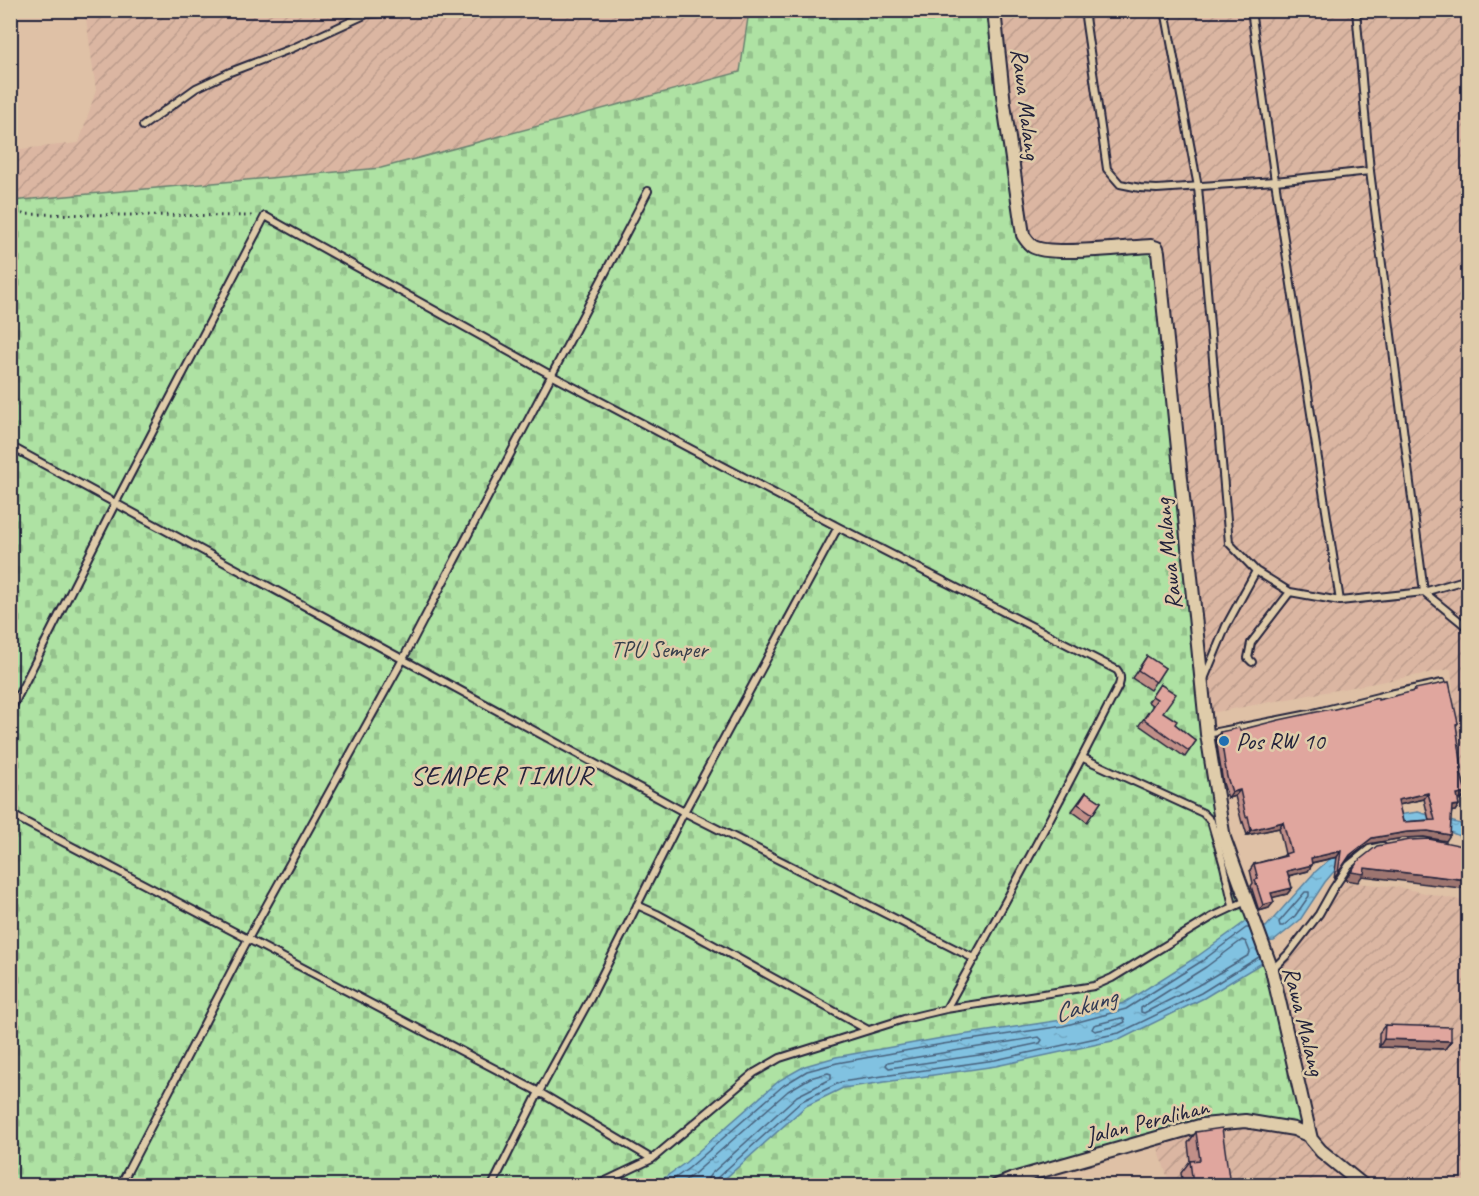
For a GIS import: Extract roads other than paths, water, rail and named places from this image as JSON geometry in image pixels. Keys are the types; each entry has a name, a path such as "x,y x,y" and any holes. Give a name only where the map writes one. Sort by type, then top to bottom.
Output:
{"street":[{"name":"Rawa Malang","path":"994,10 1004,104 1023,234 1027,240 1031,245 1040,249 1064,251 1151,246 1158,252 1207,734 1224,838 1270,967 1310,1136 1321,1151 1364,1185"},
{"name":"Jalan Peralihan","path":"996,1185 1203,1125 1245,1121 1294,1129 1310,1136"}],"lane":[{"path":"143,126 196,88 230,72 294,48 367,14 442,10"},
{"path":"1084,10 1107,170 1120,184 1140,189 1198,187 1370,171"},
{"path":"1165,10 1198,187 1229,543 1256,571 1290,592 1340,601 1424,592 1468,579"},
{"path":"1251,10 1340,601"},
{"path":"1356,10 1370,171 1424,592 1468,628"},
{"path":"120,1185 248,939 403,659 648,191"},
{"path":"10,712 265,216 551,375 838,527 1117,669 1121,679 1119,685 1083,758 946,1009"},
{"path":"10,446 684,812 975,959"},
{"path":"492,1185 591,997 684,812 838,527"},
{"path":"1202,685 1226,626 1256,571"},
{"path":"1252,662 1248,658 1251,643 1290,592"},
{"path":"1207,734 1309,714 1442,683"},
{"path":"1083,758 1208,817 1222,857 1233,906"},
{"path":"10,814 539,1092 652,1160"},
{"path":"1270,967 1289,953 1319,914 1349,865 1369,849 1391,844"},
{"path":"595,1185 652,1160 754,1073 780,1058 867,1030 946,1009 1094,986 1112,978 1183,933 1246,901"},
{"path":"637,905 668,919 867,1030"}],"water":[{"path":"1418,812 1468,826 1468,840 1437,826 1383,830 1348,855 1325,882 1300,920 1274,941 1264,942 1257,926 1266,927 1314,873 1331,858 1391,816"},
{"path":"1252,917 1267,960 1204,998 1121,1039 996,1066 843,1088 806,1106 718,1185 653,1186 685,1163 780,1080 805,1066 836,1057 942,1038 1062,1020 1124,1003 1198,956"}],"place":[{"name":"Pos RW 10","path":"1224,741"}],"district":[{"name":"SEMPER TIMUR","path":"502,775"}],"park label":[{"name":"TPU Semper","path":"659,649"}],"water label":[{"name":"Cakung","path":"1085,1005"}]}
